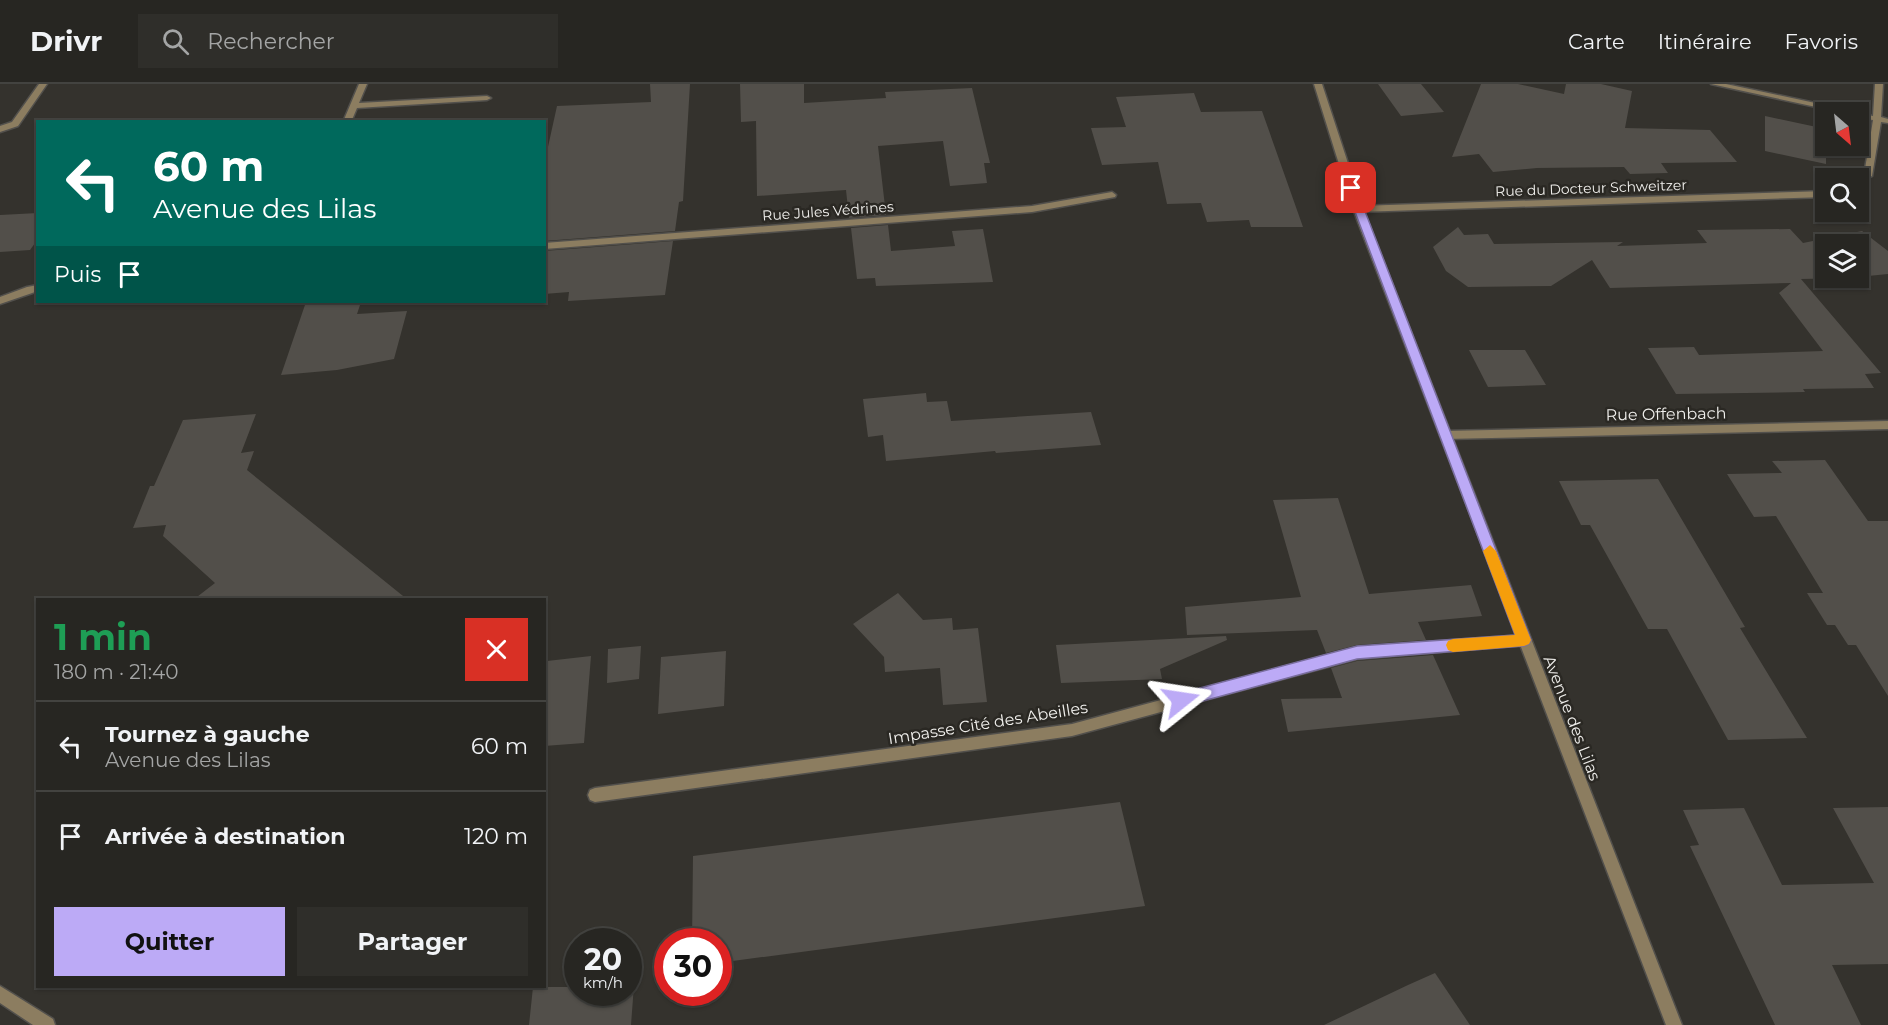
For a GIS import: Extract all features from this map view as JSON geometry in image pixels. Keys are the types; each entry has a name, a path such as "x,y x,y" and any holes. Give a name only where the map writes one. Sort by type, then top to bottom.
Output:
{"street":[{"path":"0,129 15,124 43,84"},
{"path":"348,120 363,84"},
{"name":"Avenue des Lilas","path":"1318,84 1358,209 1674,1025"},
{"path":"1715,84 1815,105"},
{"path":"1869,170 1877,119 1879,84"},
{"path":"354,106 487,98"},
{"path":"1869,117 1888,121"},
{"name":"Rue du Docteur Schweitzer","path":"1358,209 1815,194"},
{"name":"Rue Jules Védrines","path":"546,246 1032,209 1112,195"},
{"path":"0,301 36,288"},
{"name":"Rue Offenbach","path":"1444,435 1888,425"},
{"name":"Impasse Cité des Abeilles","path":"595,795 1072,730 1357,653 1524,640"},
{"path":"0,994 47,1025"}],"building":[{"path":"650,84 690,84 683,201 679,202 675,231 546,241 546,156 557,106 651,102"},
{"path":"740,84 804,84 804,103 886,98 885,92 972,88 990,163 984,163 987,183 950,186 943,141 878,146 886,215 849,218 846,190 757,196 756,121 741,122"},
{"path":"1378,84 1421,84 1444,112 1401,116"},
{"path":"1481,84 1518,84 1564,94 1566,84 1601,84 1632,91 1625,128 1710,130 1737,162 1661,163 1668,173 1630,174 1624,167 1537,168 1493,172 1479,154 1452,157"},
{"path":"1194,93 1201,112 1262,111 1303,227 1251,227 1249,220 1207,222 1201,203 1167,204 1158,162 1102,165 1091,128 1126,127 1116,97"},
{"path":"1765,116 1815,127 1815,156 1826,156 1826,164 1765,151"},
{"path":"36,213 36,242 30,250 0,252 0,215"},
{"path":"888,225 891,251 955,246 952,231 983,229 993,282 876,286 875,278 857,279 851,228"},
{"path":"1458,227 1464,235 1488,234 1494,244 1623,242 1617,246 1707,243 1697,230 1790,229 1803,243 1815,241 1815,279 1801,279 1881,373 1865,374 1874,388 1803,389 1805,392 1676,394 1648,348 1694,347 1699,355 1823,351 1779,293 1791,283 1610,288 1592,260 1551,286 1468,287 1446,271 1433,247"},
{"path":"1862,231 1866,234 1847,234"},
{"path":"1869,236 1888,251 1888,274 1869,276"},
{"path":"673,241 665,295 568,301 569,292 546,294 546,251"},
{"path":"306,303 361,303 357,314 407,311 394,359 337,370 281,375"},
{"path":"1469,350 1525,350 1546,385 1488,387"},
{"path":"926,393 927,402 947,401 951,421 1091,412 1101,445 996,453 995,451 886,461 883,435 868,437 863,399"},
{"path":"256,414 241,453 254,451 247,470 406,598 196,598 215,583 163,536 166,525 133,528 150,486 154,486 183,420"},
{"path":"1825,460 1868,521 1888,521 1888,696 1856,645 1848,645 1835,625 1827,625 1807,593 1823,593 1776,516 1754,517 1727,474 1782,473 1772,461"},
{"path":"1658,479 1745,627 1740,628 1807,738 1728,740 1667,629 1648,629 1590,525 1581,525 1559,481"},
{"path":"1338,498 1369,594 1471,585 1482,616 1418,622 1426,640 1357,645 1326,653 1317,630 1187,635 1185,607 1301,597 1273,500"},
{"path":"898,593 923,620 952,618 953,630 978,628 987,702 943,705 940,668 885,672 884,657 853,624"},
{"path":"1226,636 1227,640 1160,669 1162,679 1061,683 1056,645"},
{"path":"641,646 639,679 607,683 608,649"},
{"path":"726,651 724,706 658,714 661,657"},
{"path":"1433,655 1460,715 1288,732 1281,699 1342,698 1331,668 1357,661"},
{"path":"591,656 584,743 546,746 547,661"},
{"path":"1120,802 1145,906 732,961 732,928 692,928 693,856"},
{"path":"1888,807 1888,964 1832,965 1861,1025 1775,1025 1690,846 1699,845 1683,810 1744,808 1782,885 1874,883 1833,808"},
{"path":"1435,973 1470,1025 1324,1025 1408,985"},
{"path":"564,987 564,1006 632,1006 631,1025 529,1025 533,988"}],"slow traffic":[{"path":"1453,645 1524,640 1490,551"}],"route":[{"path":"1181,700 1357,653 1524,640 1351,188"}]}
